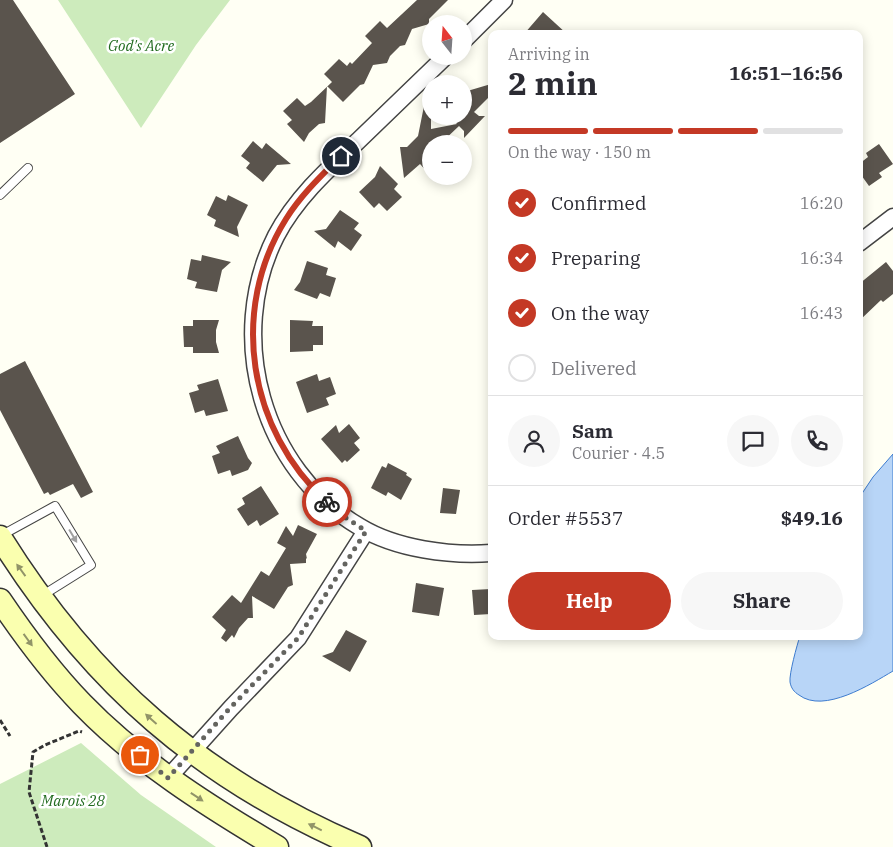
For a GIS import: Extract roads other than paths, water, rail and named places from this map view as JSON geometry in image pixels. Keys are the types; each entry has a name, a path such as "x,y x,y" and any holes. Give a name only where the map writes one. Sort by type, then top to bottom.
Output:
{"main road":[{"path":"0,536 18,567 94,664 154,722 191,752 257,796 294,817 360,847"},
{"path":"0,600 48,666 82,704 118,739 168,778 277,847"}],"street":[{"path":"472,32 504,0"},
{"path":"437,65 311,186 286,218 267,255 256,295 253,324 254,362 256,379 275,432 295,467 319,495 337,512 366,531 401,544 438,552 488,553"},
{"path":"863,240 893,218"},
{"path":"168,778 298,638 366,531"}],"lane":[{"path":"0,195 28,168"},
{"path":"0,536 56,506 91,565 40,596"}],"water":[{"path":"893,454 893,671 847,695 821,701 809,700 796,693 790,682 799,640 863,640 863,492"}],"park label":[{"name":"God's Acre","path":"141,45"},
{"name":"Marois 28","path":"73,800"}]}
